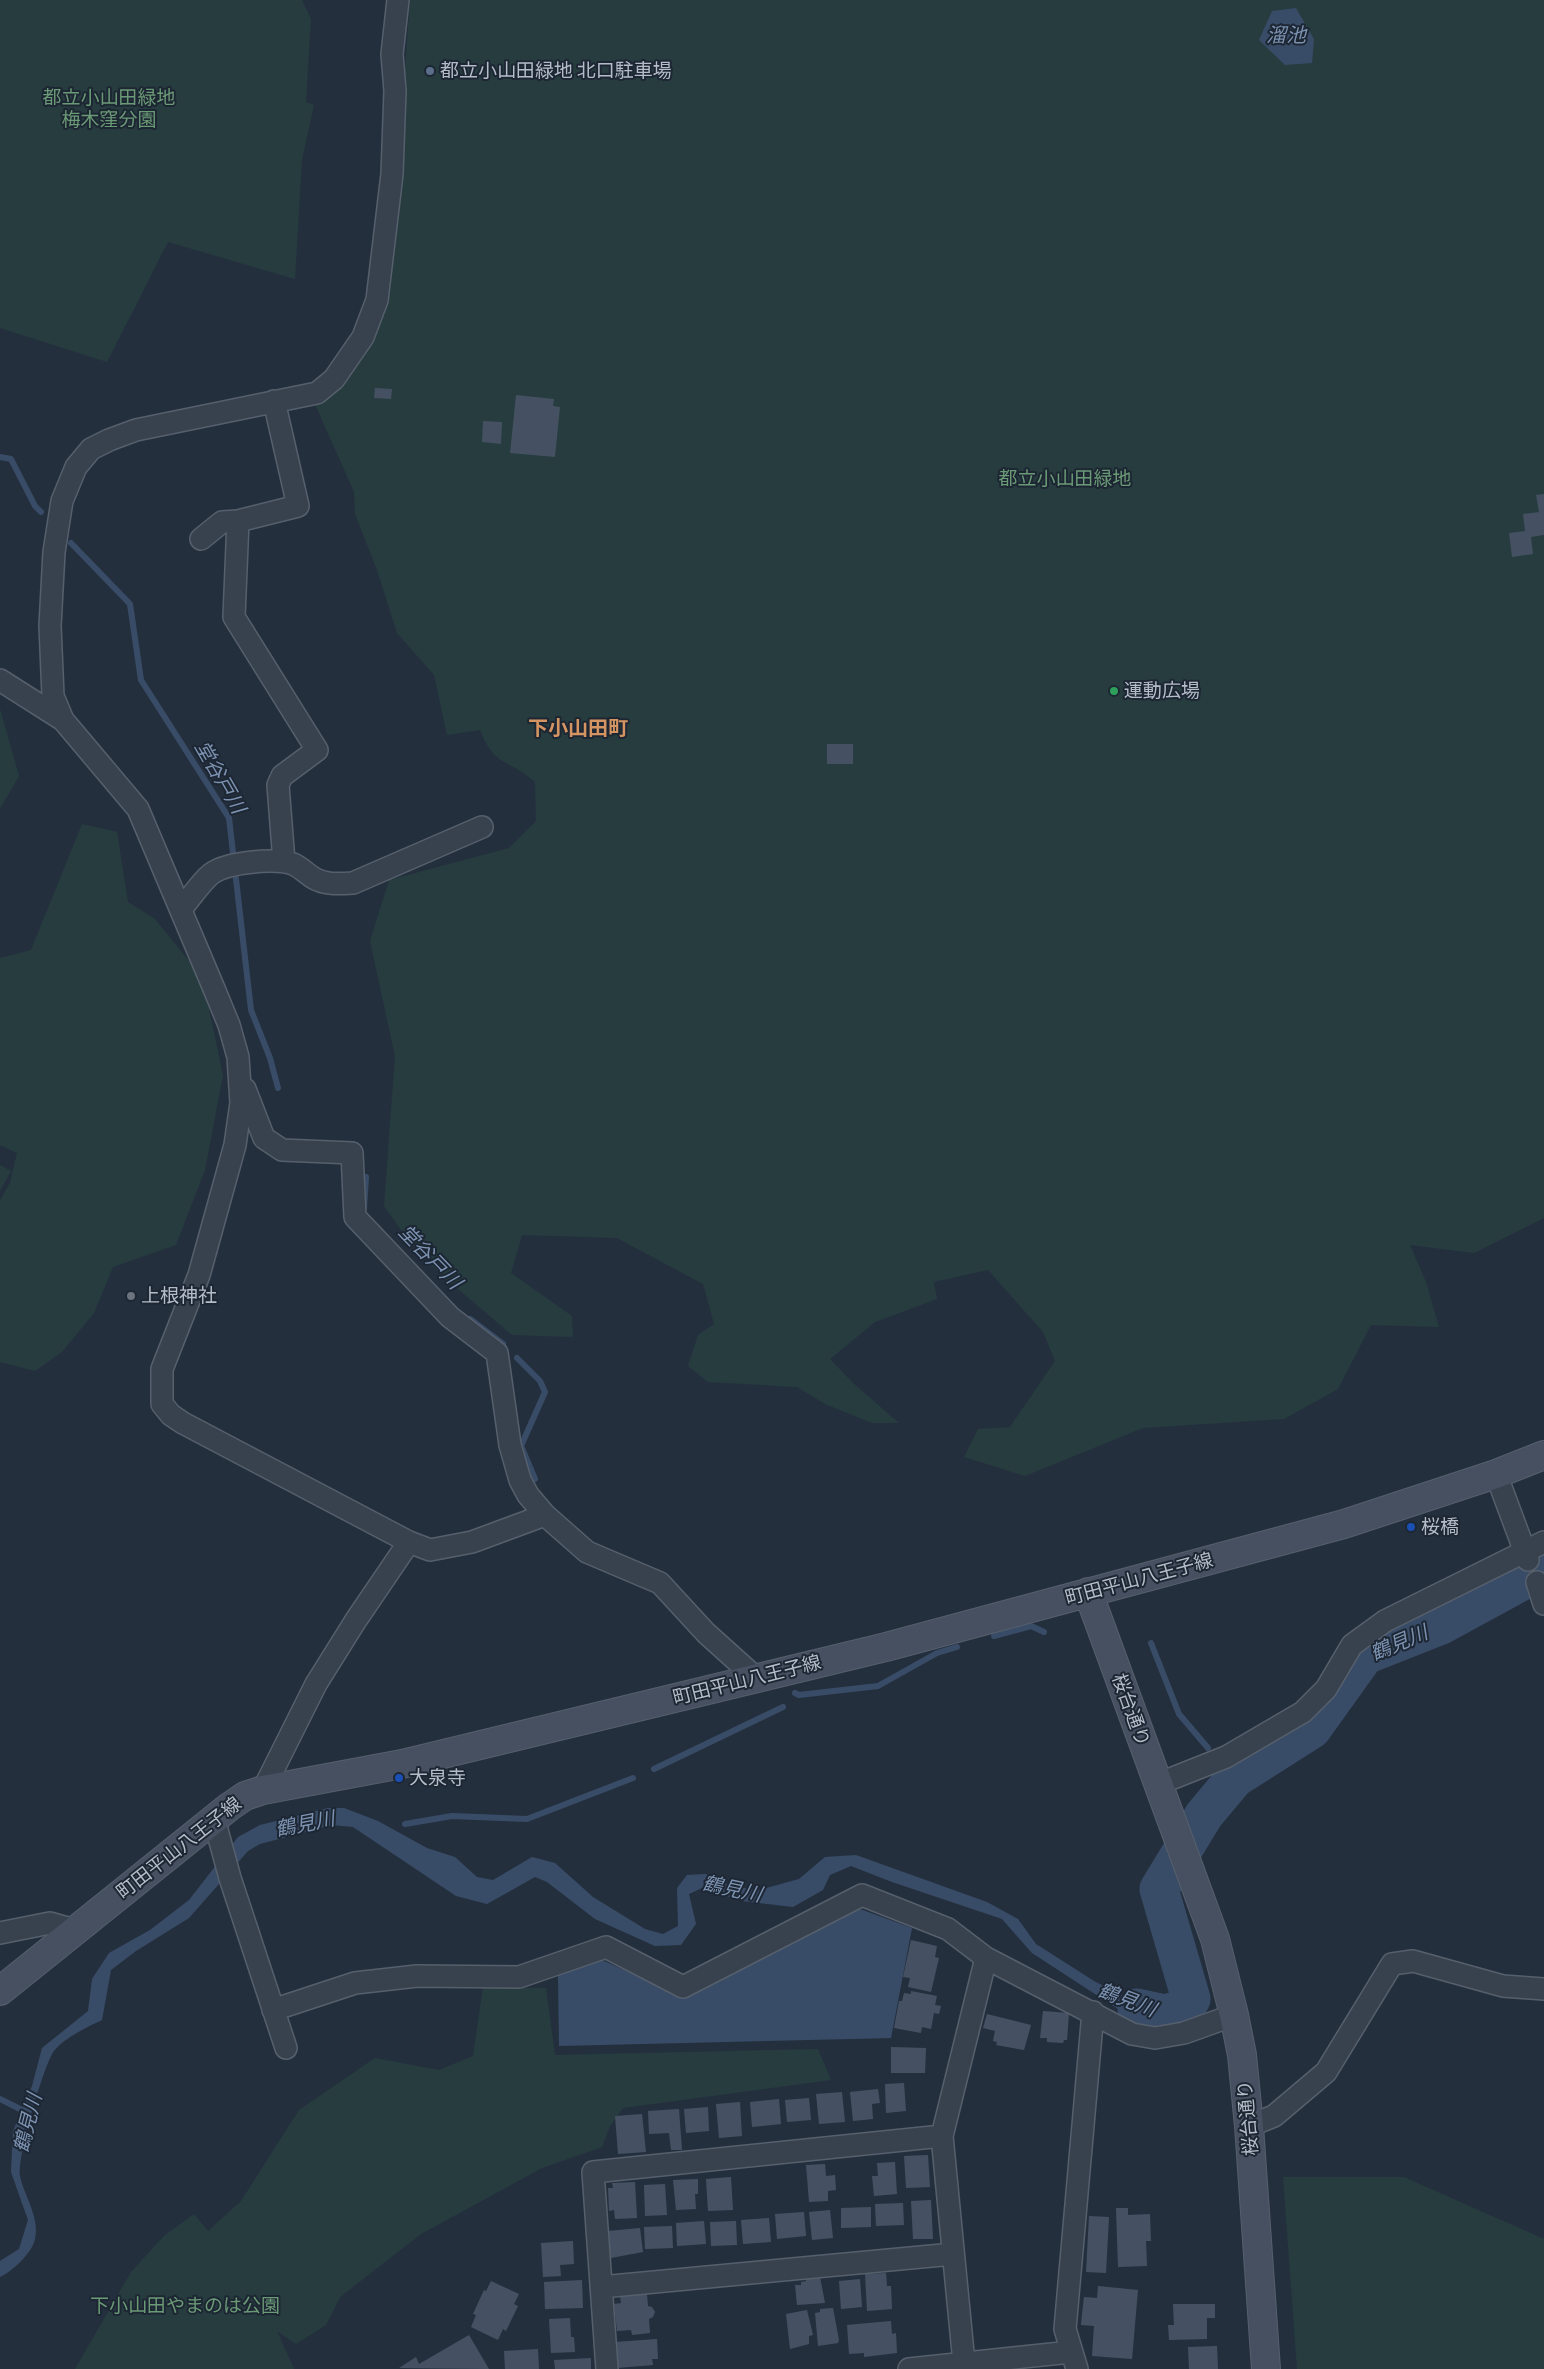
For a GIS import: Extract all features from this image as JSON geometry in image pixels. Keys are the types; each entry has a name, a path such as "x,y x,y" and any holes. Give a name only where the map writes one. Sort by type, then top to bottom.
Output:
{"main road":[{"name":"町田平山八王子線","path":"0,1991 214,1818 245,1796 263,1790 402,1764 886,1647 1344,1524 1496,1474 1544,1455"},
{"name":"桜台通り","path":"1088,1592 1215,1939 1234,2015 1242,2055 1250,2126 1266,2369"}],"street":[{"path":"63,720 53,696 50,626 54,552 62,501 76,468 91,449 136,430 317,393 334,378 363,337 377,300 392,174 395,92 392,54 398,0"},
{"path":"201,538 222,522 238,521 298,506 274,401"},
{"path":"238,521 234,617 317,750 282,776 278,785 284,862"},
{"path":"0,680 63,720 138,809 182,909 229,1025 240,1074 264,1138 282,1150 352,1153 354,1217 450,1317 497,1353 510,1445 520,1480 528,1495 545,1515 587,1552 660,1583 706,1633 756,1678"},
{"path":"182,909 210,875 216,871 247,864 284,862 296,865 314,879 331,884 352,883 482,827"},
{"path":"240,1074 241,1103 235,1145 207,1249 186,1310 162,1368 162,1404 171,1415 183,1423 409,1542 430,1550 472,1542 545,1515"},
{"path":"1496,1474 1527,1556"},
{"path":"263,1790 316,1684 356,1620 409,1542"},
{"path":"1158,1784 1226,1757 1303,1712 1326,1688 1352,1645 1385,1621 1527,1556 1544,1542"},
{"path":"1536,1582 1544,1604"},
{"path":"214,1818 230,1878 286,2048"},
{"path":"273,2010 355,1983 417,1976 519,1977 606,1948 683,1987 862,1895 948,1929 986,1958 1093,2012 1132,2034 1156,2038 1184,2033 1234,2015"},
{"path":"0,1933 50,1922 75,1930"},
{"path":"964,2363 942,2136 986,1958"},
{"path":"1250,2126 1274,2116 1326,2072 1392,1964 1412,1961 1503,1986 1544,1989"},
{"path":"909,2369 964,2363 1074,2360 1065,2329 1093,2012"},
{"path":"607,2369 593,2172 942,2136"},
{"path":"601,2287 953,2254"}],"green space":[{"name":"都立小山田緑地 梅木窪分園","path":"0,0 302,0 311,19 306,102 314,105 302,160 295,279 168,242 107,362 0,328"},
{"name":"都立小山田緑地","path":"410,0 1544,0 1544,1218 1474,1253 1410,1245 1426,1282 1439,1327 1371,1325 1338,1389 1284,1419 1143,1428 1025,1476 964,1457 978,1429 1010,1427 1055,1361 1043,1332 988,1270 934,1282 937,1299 875,1322 830,1359 853,1383 899,1423 872,1423 825,1404 797,1387 708,1382 688,1366 698,1335 714,1324 703,1284 617,1238 522,1235 511,1273 572,1316 573,1337 512,1335 439,1273 409,1241 384,1206 395,1056 370,941 389,880 509,848 536,821 535,782 526,774 497,757 491,751 480,730 447,735 434,675 397,633 377,570 355,514 354,492 314,402 338,385 393,238"},
{"path":"0,709 19,776 0,809"},
{"path":"82,824 117,832 128,902 155,919 202,977 223,1075 205,1170 176,1245 113,1267 94,1313 62,1352 35,1371 0,1362 0,1200 10,1183 17,1153 0,1145 0,958 31,950"},
{"path":"0,1165 11,1171 0,1191"},
{"name":"下小山田やまのは公園","path":"483,1987 546,1988 555,2055 818,2049 831,2080 623,2108 610,2126 602,2147 542,2168 421,2234 340,2297 326,2325 296,2344 277,2331 294,2369 75,2369 131,2272 164,2236 194,2214 208,2231 241,2201 299,2110 375,2058 439,2070 473,2056"},
{"path":"1283,2177 1404,2177 1544,2239 1544,2369 1297,2369"}],"water":[{"name":"溜池","path":"1296,8 1314,39 1312,63 1285,65 1259,40 1272,11"},
{"path":"328,1808 344,1808 378,1821 427,1848 455,1857 477,1877 493,1880 532,1857 555,1863 593,1897 645,1929 663,1934 678,1926 677,1888 687,1875 706,1874 731,1886 759,1890 799,1879 825,1857 856,1855 987,1902 1018,1919 1036,1944 1094,1981 1143,2006 1163,2007 1185,2000 1190,2014 1166,2023 1149,2022 1118,2009 1032,1953 1002,1919 892,1882 851,1866 830,1875 823,1890 793,1907 742,1901 702,1888 689,1894 696,1924 681,1945 655,1946 595,1919 547,1882 535,1877 487,1904 456,1896 353,1827 332,1825 260,1844 248,1851 189,1918 136,1951 111,1970 102,2020 74,2034 61,2044 52,2054 42,2078 26,2134 20,2166 22,2184 34,2215 35,2239 30,2250 21,2261 0,2277 0,2261 19,2249 28,2220 11,2172 13,2131 32,2086 42,2048 88,2011 92,1979 109,1953 150,1930 189,1900 238,1837 260,1825"},
{"path":"860,1909 912,1928 891,2038 559,2046 558,1975 602,1960 685,1998"}],"building":[{"path":"375,388 392,389 391,399 374,398"},
{"path":"516,395 554,399 553,406 560,407 555,457 510,453"},
{"path":"483,421 502,422 501,444 482,442"},
{"path":"1544,494 1544,535 1531,537 1533,554 1512,557 1509,533 1525,531 1523,514 1539,512 1536,495"},
{"path":"827,744 853,744 853,764 827,764"},
{"path":"911,1940 937,1946 935,1957 939,1958 931,1992 908,1987 910,1978 903,1977"},
{"path":"911,1991 937,1996 935,2005 941,2006 939,2014 934,2013 931,2029 922,2027 921,2033 894,2028 899,2001 902,2001 904,1993 911,1994"},
{"path":"1043,2011 1069,2013 1067,2040 1064,2040 1063,2043 1047,2042 1047,2038 1040,2038"},
{"path":"987,2014 1031,2025 1024,2050 996,2045 997,2042 993,2041 995,2031 983,2028"},
{"path":"891,2047 926,2048 925,2073 891,2073"},
{"path":"904,2083 906,2111 886,2113 885,2084"},
{"path":"878,2089 880,2103 872,2104 873,2119 853,2121 850,2092"},
{"path":"842,2092 845,2122 819,2124 816,2094"},
{"path":"809,2098 811,2120 787,2122 785,2100"},
{"path":"779,2099 781,2124 752,2127 750,2102"},
{"path":"740,2102 742,2136 719,2138 716,2104"},
{"path":"708,2107 709,2131 686,2133 684,2109"},
{"path":"679,2109 682,2150 671,2150 669,2133 649,2134 648,2111"},
{"path":"642,2114 646,2152 618,2154 615,2116"},
{"path":"928,2155 930,2187 906,2188 904,2156"},
{"path":"895,2162 897,2194 874,2196 872,2176 878,2176 877,2163"},
{"path":"825,2164 826,2176 835,2175 836,2190 828,2191 828,2201 809,2202 806,2165"},
{"path":"731,2177 733,2210 708,2211 706,2179"},
{"path":"698,2179 698,2194 695,2194 696,2209 676,2210 673,2180"},
{"path":"635,2182 637,2218 615,2219 614,2210 609,2211 608,2188 613,2188 612,2183"},
{"path":"665,2184 667,2215 645,2216 644,2185"},
{"path":"931,2200 933,2239 913,2239 911,2201"},
{"path":"903,2203 904,2225 876,2226 875,2204"},
{"path":"871,2207 871,2227 841,2228 841,2208"},
{"path":"1116,2208 1128,2208 1128,2215 1150,2214 1151,2241 1146,2241 1147,2266 1118,2267"},
{"path":"830,2210 833,2238 812,2240 809,2212"},
{"path":"804,2212 806,2236 777,2239 775,2214"},
{"path":"1089,2216 1109,2217 1106,2273 1086,2272"},
{"path":"769,2218 771,2242 743,2244 741,2220"},
{"path":"704,2221 706,2244 677,2246 676,2223"},
{"path":"736,2221 737,2245 711,2246 710,2222"},
{"path":"672,2226 673,2248 645,2249 644,2227"},
{"path":"640,2228 643,2252 611,2258 608,2231"},
{"path":"573,2241 574,2264 560,2265 561,2276 543,2277 541,2243"},
{"path":"886,2273 887,2286 891,2286 892,2309 867,2311 865,2274"},
{"path":"820,2277 825,2303 797,2305 795,2285 801,2285 801,2282 806,2281 806,2278"},
{"path":"860,2279 862,2307 841,2309 839,2281"},
{"path":"582,2280 583,2308 545,2309 544,2282"},
{"path":"491,2281 519,2294 514,2304 518,2306 506,2331 503,2329 498,2340 471,2327 476,2315 473,2314 484,2290 486,2291"},
{"path":"1098,2286 1138,2290 1132,2359 1092,2356 1094,2326 1081,2325 1084,2297 1097,2298"},
{"path":"647,2294 648,2306 652,2307 655,2312 653,2317 649,2319 650,2333 632,2335 631,2330 617,2331 614,2304 621,2303 620,2296"},
{"path":"1173,2304 1215,2304 1215,2318 1207,2318 1207,2339 1169,2340 1168,2325 1174,2325"},
{"path":"833,2308 838,2343 818,2346 815,2313 820,2312 820,2309"},
{"path":"807,2310 813,2335 809,2336 809,2344 790,2349 786,2314"},
{"path":"570,2318 571,2337 574,2337 575,2352 551,2353 549,2319"},
{"path":"891,2321 892,2334 896,2333 897,2353 864,2357 864,2353 849,2354 847,2325"},
{"path":"469,2335 489,2369 399,2368 416,2357 419,2364"},
{"path":"657,2339 658,2359 652,2359 653,2365 617,2368 615,2342"},
{"path":"1217,2346 1218,2369 1189,2369 1188,2347"},
{"path":"538,2349 539,2369 505,2369 504,2351"},
{"path":"591,2358 591,2369 555,2369 554,2360"}],"waterway":[{"name":"堂谷戸川","path":"0,457 11,459 35,506 41,512"},
{"name":"堂谷戸川","path":"71,543 130,604 141,680 229,818 251,1010 270,1058 278,1088"},
{"name":"堂谷戸川","path":"364,1208 366,1177"},
{"name":"堂谷戸川","path":"470,1319 503,1344"},
{"name":"堂谷戸川","path":"517,1358 540,1381 545,1392 521,1446 535,1479"},
{"name":"鶴見川","path":"1137,2008 1165,2014 1186,2008 1191,1999 1159,1889 1204,1815 1235,1778 1312,1729 1365,1655 1441,1625 1544,1569"},
{"name":"堂谷戸川","path":"994,1636 1031,1626 1044,1632"},
{"name":"堂谷戸川","path":"1151,1643 1179,1714 1208,1748"},
{"name":"堂谷戸川","path":"795,1693 799,1695 878,1686 937,1653 957,1647"},
{"path":"654,1769 783,1707"},
{"name":"堂谷戸川","path":"1228,1771 1235,1778"},
{"path":"405,1824 452,1816 527,1819 633,1778"},
{"path":"0,2099 28,2113"}],"place":[{"name":"都立小山田緑地 北口駐車場","path":"430,71"},
{"name":"運動広場","path":"1114,691"},
{"name":"上根神社","path":"131,1296"},
{"name":"桜橋","path":"1411,1527"},
{"name":"大泉寺","path":"399,1778"}],"district":[{"name":"下小山田町","path":"578,728"}]}
